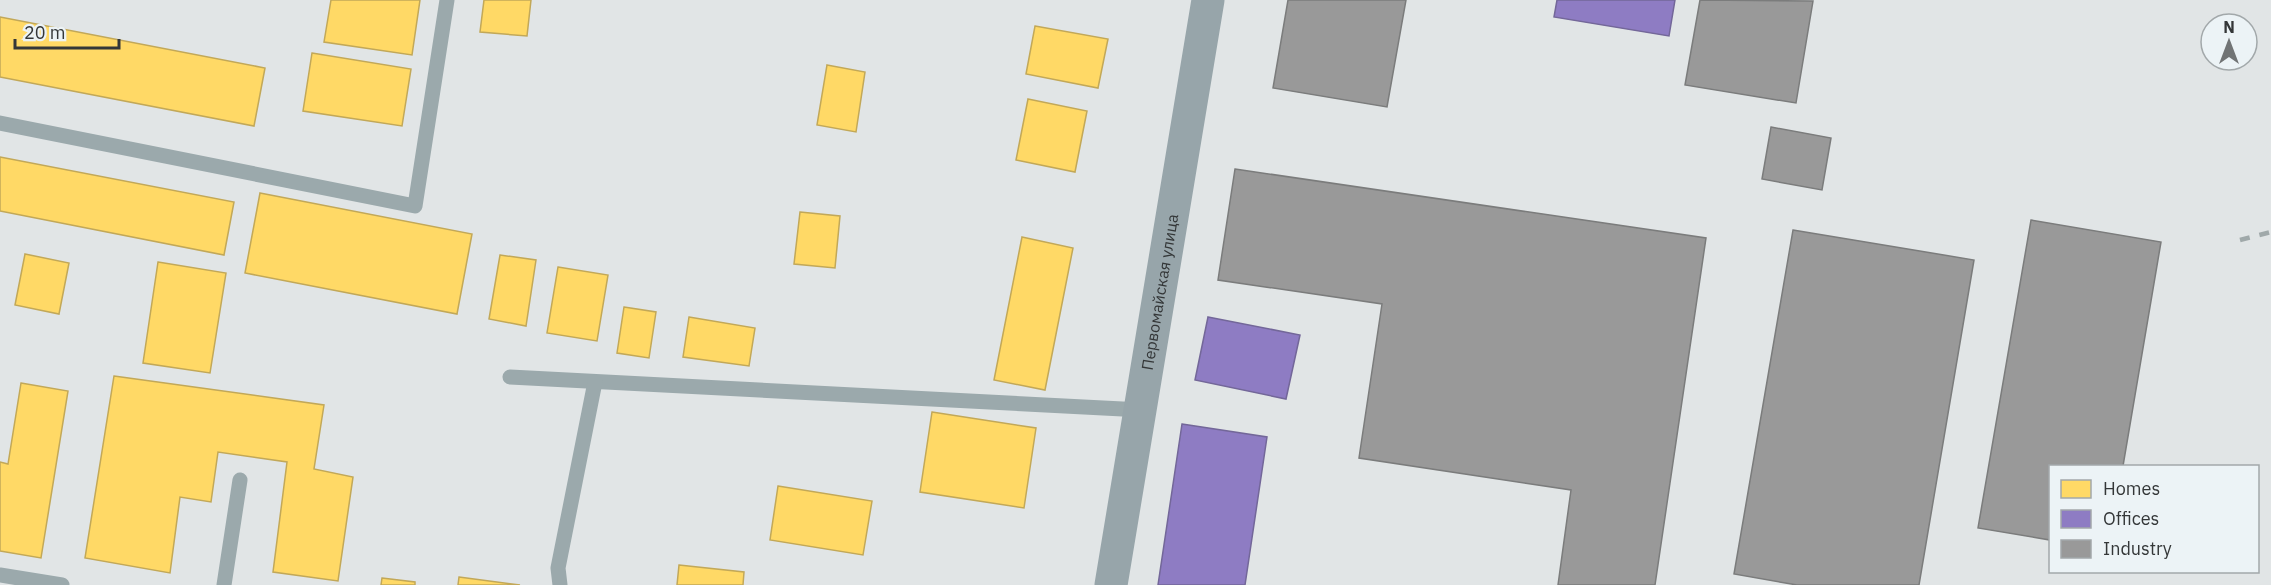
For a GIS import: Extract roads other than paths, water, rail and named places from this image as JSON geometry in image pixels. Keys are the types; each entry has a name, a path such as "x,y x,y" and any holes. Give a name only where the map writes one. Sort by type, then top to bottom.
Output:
{"street":[{"name":"Первомайская улица","path":"1111,585 1142,410 1208,0"}],"lane":[{"path":"0,123 415,206 447,0"},
{"path":"510,377 1142,410"},
{"path":"560,585 558,568 595,382"},
{"path":"224,585 240,480"},
{"path":"0,575 62,585"}],"railway":[{"path":"2240,240 2271,232"}]}
